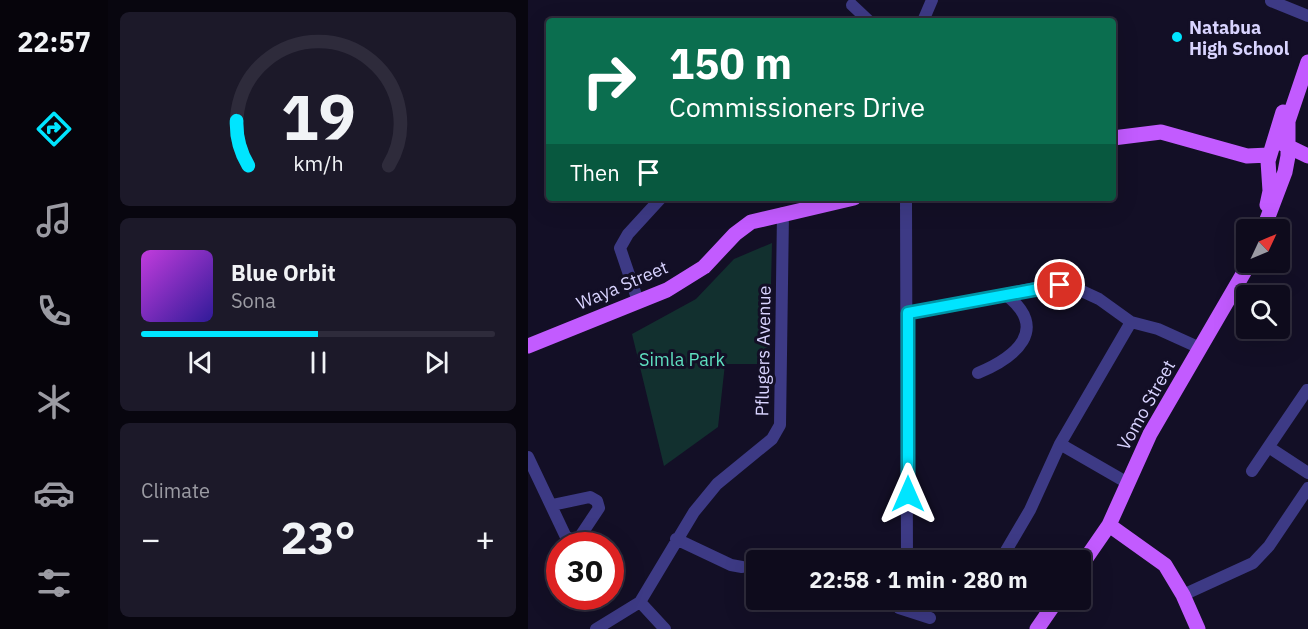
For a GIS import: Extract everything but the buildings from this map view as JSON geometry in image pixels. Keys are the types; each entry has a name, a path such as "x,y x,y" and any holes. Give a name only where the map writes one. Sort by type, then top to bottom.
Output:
{"main road":[{"path":"1265,219 1288,146 1288,121 1308,62"},
{"path":"1279,172 1271,149 1283,111 1299,86"},
{"path":"1116,138 1161,132 1186,137 1279,172"},
{"path":"1228,152 1253,157 1271,149 1288,146 1308,158"},
{"path":"1279,172 1297,160 1308,158"},
{"name":"Waya Street","path":"528,346 668,290 704,267 735,234 752,222 840,201"},
{"name":"Vomo Street","path":"1091,551 1109,525 1126,482 1150,434 1244,273"},
{"path":"1109,525 1165,565 1184,595 1198,629"},
{"path":"1037,629 1050,610"}],"street":[{"path":"924,18 932,0"},
{"path":"1271,1 1308,16"},
{"path":"852,5 866,18"},
{"path":"638,301 620,248 628,234 658,201"},
{"path":"906,201 907,550"},
{"name":"Pflugers Avenue","path":"596,629 640,602 676,539 717,484 772,439 780,425 783,213"},
{"path":"908,313 1041,287 1071,286 1099,299 1131,322 1158,329 1200,348"},
{"path":"978,373 1008,358 1022,341 1026,317 1019,304 1006,295"},
{"path":"1006,550 1030,510 1060,444 1131,322"},
{"path":"1252,471 1307,390"},
{"path":"1060,444 1126,482"},
{"path":"1270,447 1308,473"},
{"path":"528,457 552,505"},
{"path":"1184,595 1253,563 1269,546 1308,488"},
{"path":"676,539 731,565 742,567"},
{"path":"640,602 665,629"},
{"path":"905,610 930,618"}],"green space":[{"name":"Simla Park","path":"772,243 769,364 725,364 718,427 664,466 632,334 696,299 734,259"}],"place":[{"name":"Natabua High School","path":"1177,37"}],"route":[{"path":"908,494 908,313 1060,285"}]}
